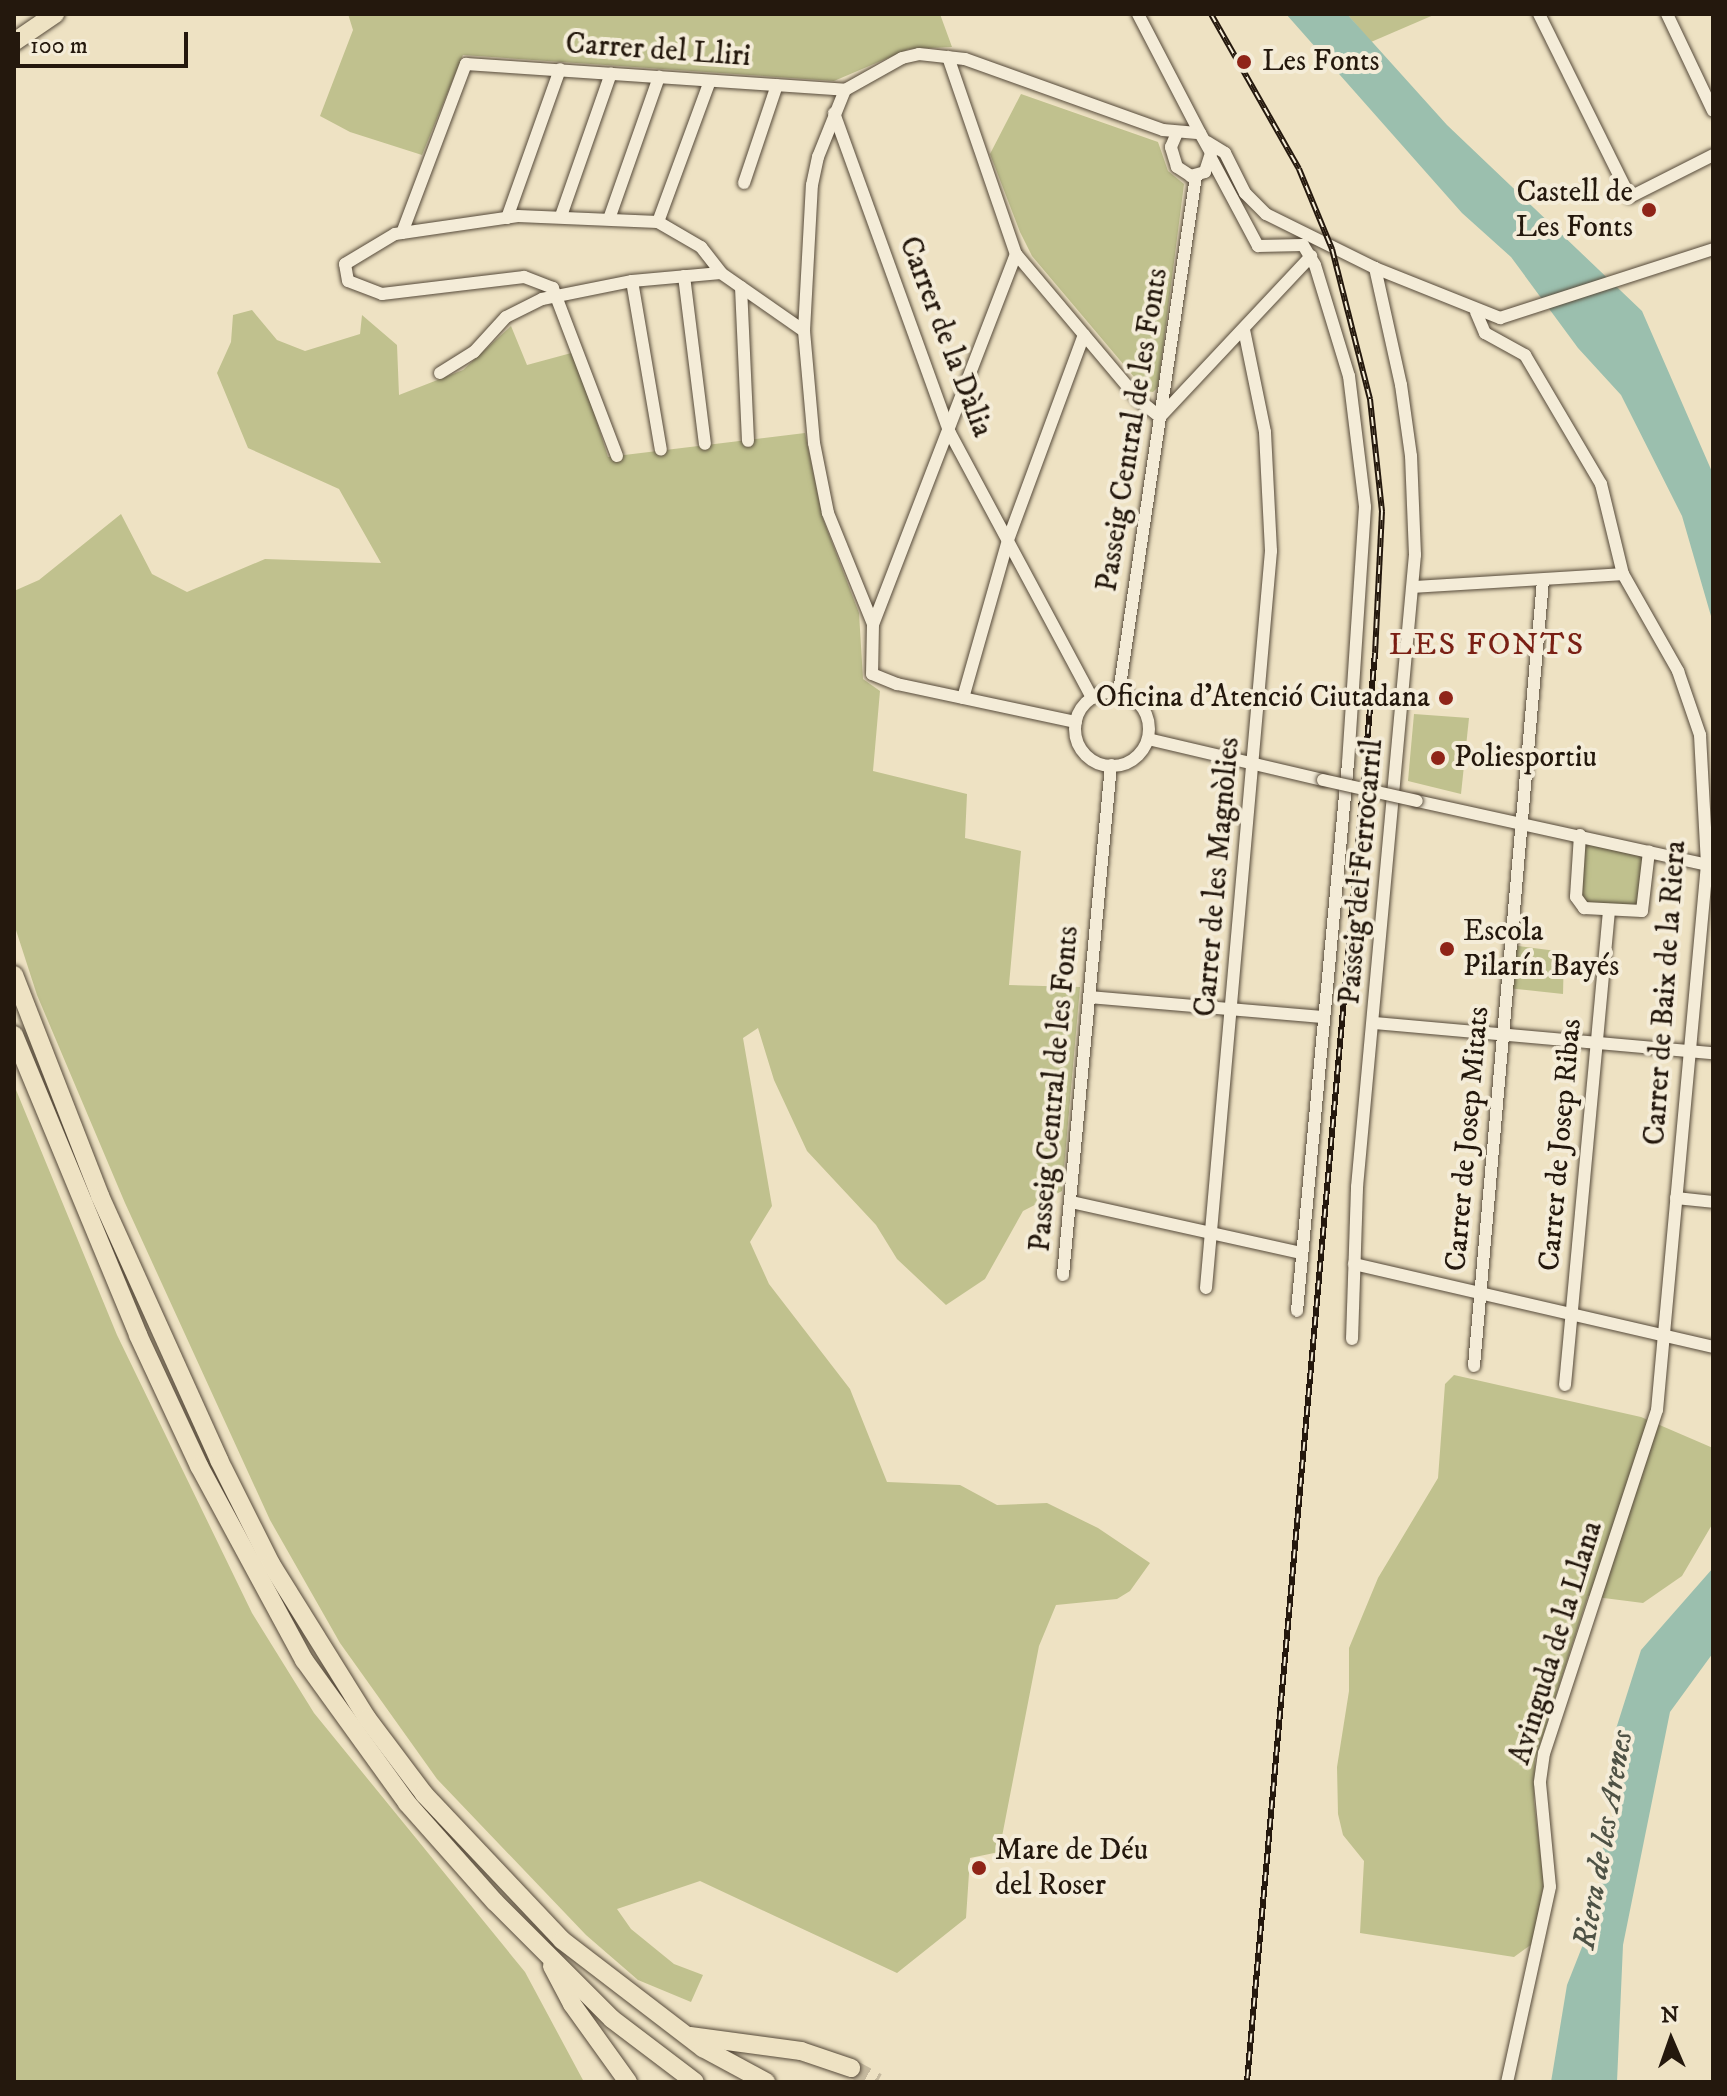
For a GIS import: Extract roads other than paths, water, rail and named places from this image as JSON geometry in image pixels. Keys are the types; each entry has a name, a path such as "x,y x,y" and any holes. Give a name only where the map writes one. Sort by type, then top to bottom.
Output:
{"highway":[{"path":"14,42 55,14"},
{"path":"14,975 157,1327 265,1551 322,1650 424,1794 508,1887 562,1940 685,2035 766,2082"},
{"path":"14,1035 39,1100 199,1466 304,1660 407,1803 548,1956 612,2019 695,2082"},
{"path":"14,1055 39,1100"},
{"path":"548,1956 572,2004 628,2082"},
{"path":"685,2035 801,2051 851,2068"}],"street":[{"path":"948,57 1016,254 1084,335 1160,417 1311,256 1295,243 1265,249 1258,246 1138,14"},
{"path":"1539,14 1630,197 1713,155"},
{"path":"1667,14 1713,111"},
{"path":"1076,722 876,679 873,624 828,513 814,443 804,331 812,185 834,113 845,90 902,58 948,57 1177,133 1204,138 1225,153 1245,193 1266,214 1375,268 1476,312 1500,318 1519,315 1713,249"},
{"name":"Carrer del Lliri","path":"402,233 466,64 845,90"},
{"path":"507,218 560,69"},
{"path":"561,216 611,73"},
{"path":"609,219 659,77"},
{"path":"658,222 710,81"},
{"path":"744,183 777,85"},
{"name":"Carrer de la Dàlia","path":"834,113 950,433 1092,698"},
{"path":"1177,133 1172,158 1181,172 1196,176 1205,172 1211,158"},
{"name":"Passeig Central de les Fonts","path":"1119,692 1196,176"},
{"path":"617,456 559,295 547,284 524,277 408,294 369,291 348,281 345,264 402,233 507,218 561,216 658,222 701,247 721,273 804,331"},
{"path":"873,624 950,433 1016,254"},
{"name":"Passeig del Ferrocarril","path":"1297,1311 1348,763 1365,507 1349,376 1329,300 1311,256"},
{"name":"Passeig del Ferrocarril","path":"1352,1339 1354,1264 1413,587 1411,456 1401,385 1375,268"},
{"path":"440,373 474,352 506,317 559,295 632,281 721,273"},
{"path":"684,276 705,444"},
{"path":"632,281 661,450"},
{"path":"741,287 748,441"},
{"name":"Carrer de Baix de la Riera","path":"1476,312 1485,333 1525,355 1593,466 1623,574 1678,671 1700,735 1710,865 1689,1050 1657,1410"},
{"name":"Carrer de les Magnòlies","path":"1206,1288 1269,597 1271,496 1265,432 1244,330"},
{"path":"963,698 1008,540 1084,335"},
{"path":"1413,587 1623,574"},
{"name":"Carrer de Josep Mitats","path":"1474,1366 1543,581"},
{"path":"1119,692 1142,706 1149,723 1148,739 1130,761 1111,765 1085,754 1076,737 1076,722 1092,698 1119,692"},
{"path":"1148,739 1710,865"},
{"name":"Passeig Central de les Fonts","path":"1063,1275 1111,765"},
{"path":"1580,835 1577,903 1637,912 1646,907 1649,851"},
{"name":"Carrer de Josep Ribas","path":"1565,1385 1609,910"},
{"path":"1089,997 1322,1017"},
{"path":"1375,1023 1713,1053"},
{"path":"1676,1198 1713,1202"},
{"path":"1071,1202 1301,1253"},
{"path":"1354,1264 1713,1347"},
{"name":"Avinguda de la Llana","path":"1507,2082 1550,1887 1540,1783 1544,1753 1657,1410"}],"tunnel":[{"path":"851,2068 877,2082"}],"railway":[{"path":"1211,14 1299,169 1332,249 1370,399 1382,511 1375,653 1247,2082"}],"place":[{"name":"Les Fonts","path":"1244,62"},
{"name":"Castell de Les Fonts","path":"1649,210"},
{"name":"Oficina d'Atenció Ciutadana","path":"1446,698"},
{"name":"Poliesportiu","path":"1438,758"},
{"name":"Escola Pilarín Bayés","path":"1447,949"},
{"name":"Mare de Déu del Roser","path":"979,1868"}],"district":[{"name":"LES FONTS","path":"1487,645"}],"water label":[{"name":"Riera de les Arenes","path":"1604,1840"}]}
